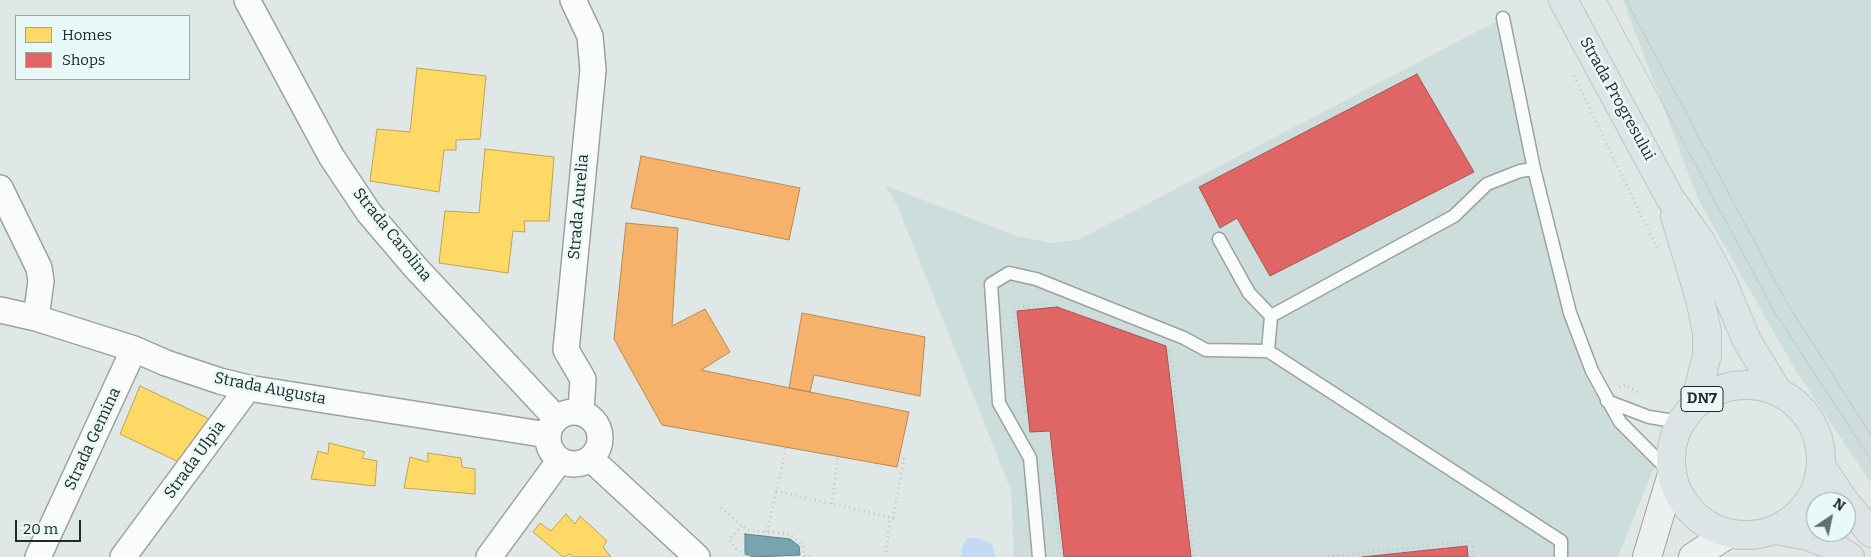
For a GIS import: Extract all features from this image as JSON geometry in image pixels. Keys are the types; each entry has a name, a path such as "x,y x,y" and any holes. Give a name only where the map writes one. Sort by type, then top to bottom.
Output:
{"main road":[{"name":"Strada Progresului","path":"1563,0 1670,198 1701,242 1722,281 1747,341 1778,392"},
{"name":"Strada Progresului","path":"1670,198 1680,240 1700,299 1707,332 1707,354 1691,409"},
{"name":"DN7","path":"1735,386 1759,386 1778,392 1797,404 1811,422 1820,443 1821,466 1818,482 1802,511 1776,530 1757,535 1728,534 1714,529 1690,511 1675,486 1672,474 1671,448 1680,424 1691,409 1712,393 1735,386"},
{"name":"DN7","path":"1821,466 1838,492"},
{"name":"DN7","path":"1856,516 1871,533"},
{"name":"DN7","path":"1776,530 1808,536 1828,544 1850,557"}],"street":[{"name":"Strada Carolina","path":"247,0 331,156 369,213 552,427"},
{"name":"Strada Aurelia","path":"573,0 590,36 593,70 566,350 583,379 581,412"},
{"path":"0,188 39,268 42,281 36,318"},
{"name":"Strada Augusta","path":"0,310 36,318 134,349 166,363 220,381 248,388 552,427"},
{"name":"Strada Gemina","path":"38,557 134,349"},
{"name":"Strada Ulpia","path":"123,557 248,388"},
{"path":"568,412 581,412 594,420 600,432 599,447 591,459 576,464 560,460 550,450 552,427 568,412"},
{"path":"591,459 697,557"},
{"path":"488,557 560,460"},
{"path":"1647,557 1672,474"},
{"path":"1694,557 1728,534"}],"lane":[{"path":"1503,18 1534,169 1570,313 1592,371 1620,422 1633,438 1672,474"},
{"path":"1271,316 1454,216 1487,184 1520,171 1534,169"},
{"path":"1219,239 1249,293 1271,316 1268,351"},
{"path":"1039,557 1030,458 999,403 991,284 1009,273 1045,283 1184,338 1206,350 1268,351 1561,542 1562,557"},
{"path":"1607,401 1649,417 1668,420 1680,419 1691,409"}],"path":[{"path":"1572,74 1659,252"},
{"path":"1025,414 1014,308 1057,302"},
{"path":"1169,344 1194,557"},
{"path":"1626,385 1640,393"},
{"path":"767,532 786,447"},
{"path":"832,504 838,457"},
{"path":"886,552 890,517 892,518 904,459 899,458"},
{"path":"1050,470 1061,557"},
{"path":"776,491 890,517"},
{"path":"721,508 748,530 790,534 804,546 804,556 814,557"},
{"path":"742,526 730,540 738,552 752,557"},
{"path":"1323,557 1472,541 1474,557"}],"shaded area":[{"path":"1623,0 1871,0 1871,483 1796,371 1698,199"},
{"path":"1503,18 1557,266 1602,391 1657,460 1618,557 1014,557 1011,491 897,205 885,185 1016,236 1051,243 1078,240"}],"water":[{"path":"968,538 977,538 992,544 996,557 961,557 962,546"}],"building: Homes":[{"path":"417,68 486,76 480,139 456,140 456,150 444,150 439,192 370,181 377,129 410,132"},
{"path":"485,149 554,157 549,221 524,221 525,232 513,231 508,273 439,263 445,211 479,213"},
{"path":"140,386 218,423 187,466 120,434"},
{"path":"329,443 365,452 362,458 377,461 375,486 311,479 318,451 328,454"},
{"path":"428,453 461,458 462,467 475,469 475,494 404,488 410,457 428,462"},
{"path":"566,514 575,524 580,516 607,541 603,547 611,557 573,557 570,554 563,557 533,532 540,523 551,531"}],"building: Shops":[{"path":"1417,74 1474,172 1270,276 1237,218 1220,228 1199,187"},
{"path":"1057,307 1166,346 1191,557 1064,557 1050,431 1030,432 1017,311"},
{"path":"1467,546 1468,557 1362,557"}],"building: Health":[{"path":"641,156 800,188 789,240 631,208"},
{"path":"626,223 678,228 672,326 705,309 730,352 701,370 909,412 897,467 662,425 614,339"},
{"path":"802,313 925,337 920,396 814,375 810,392 789,388"}],"building: Public":[{"path":"745,534 790,539 799,546 800,555 754,557 745,554"}],"tram line":[{"path":"1607,0 1774,311 1871,460"},
{"path":"1626,0 1787,303 1871,435"}]}
